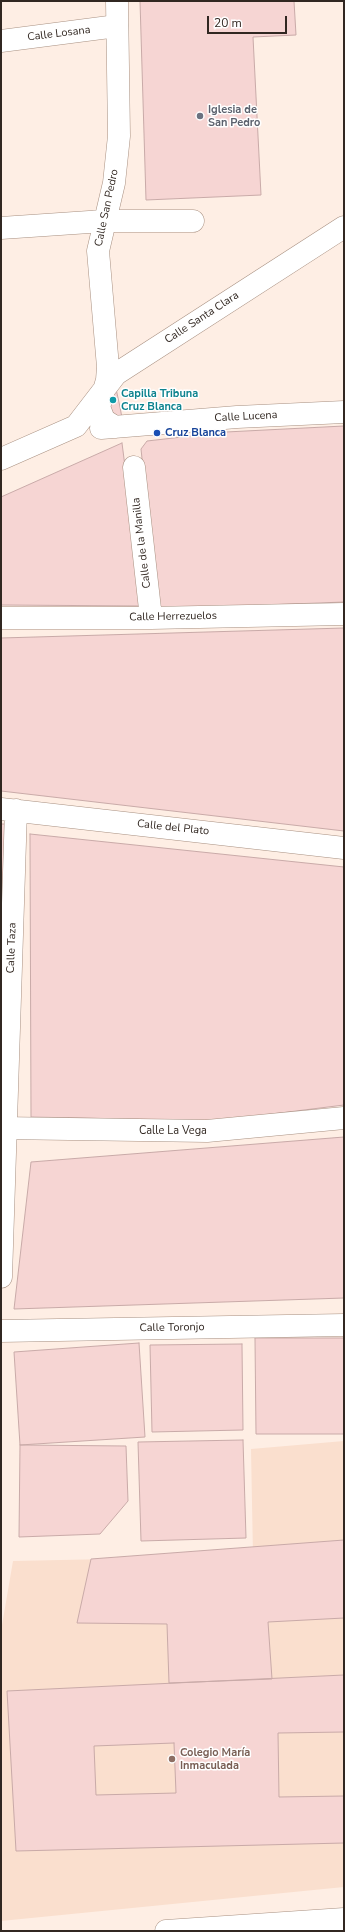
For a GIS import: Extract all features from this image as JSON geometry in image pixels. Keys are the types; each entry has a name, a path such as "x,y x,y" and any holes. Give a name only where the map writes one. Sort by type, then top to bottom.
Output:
{"street":[{"name":"Calle San Pedro","path":"115,427 104,420 100,411 99,402 107,380 108,367 98,251 114,183 119,136 117,1"},
{"name":"Calle Losana","path":"1,41 117,26"},
{"path":"1,228 104,222 193,220"},
{"name":"Calle Santa Clara","path":"76,426 116,374 344,227"},
{"name":"Calle Lucena","path":"76,426 115,427 237,417 344,412"},
{"path":"1,459 76,426"},
{"name":"Calle de la Manilla","path":"134,467 151,618"},
{"name":"Calle Herrezuelos","path":"1,618 151,618 344,614"},
{"name":"Calle del Plato","path":"8,810 344,848"},
{"name":"Calle Taza","path":"1,1276 8,810"},
{"name":"Calle La Vega","path":"4,1129 207,1132 344,1118"},
{"name":"Calle Toronjo","path":"1,1331 344,1325"},
{"path":"166,1931 218,1929 344,1919"}],"shaded area":[{"name":"Colegio María Inmaculada","path":"344,1441 344,1887 1,1921 1,1631 13,1561 253,1556 251,1449"}],"building":[{"name":"Iglesia de San Pedro","path":"140,1 294,1 296,35 253,37 261,195 146,200"},
{"name":"Capilla Tribuna Cruz Blanca","path":"115,384 122,418 114,414 107,403"},
{"path":"344,426 344,602 161,609 157,602 141,449 147,441 226,432"},
{"path":"122,443 143,606 1,605 1,497"},
{"path":"344,628 344,831 1,791 1,638"},
{"path":"1,824 6,824 1,914"},
{"path":"30,834 344,867 344,1105 216,1121 31,1117"},
{"path":"344,1137 344,1298 14,1309 31,1162"},
{"path":"255,1338 344,1338 344,1434 256,1434"},
{"path":"139,1343 145,1437 20,1445 14,1352"},
{"path":"242,1344 243,1430 152,1432 150,1345"},
{"path":"243,1440 246,1538 141,1541 138,1442"},
{"path":"20,1445 126,1446 128,1501 100,1534 19,1537"},
{"path":"344,1540 344,1618 268,1622 272,1679 169,1683 167,1624 77,1623 91,1559"},
{"path":"344,1675 344,1732 278,1733 279,1797 344,1796 344,1843 16,1851 7,1691","holes":["174,1743 176,1793 96,1795 94,1746"]}],"place":[{"name":"Iglesia de San Pedro","path":"200,116"},
{"name":"Capilla Tribuna Cruz Blanca","path":"113,400"},
{"name":"Cruz Blanca","path":"157,433"},
{"name":"Colegio María Inmaculada","path":"172,1759"}]}
